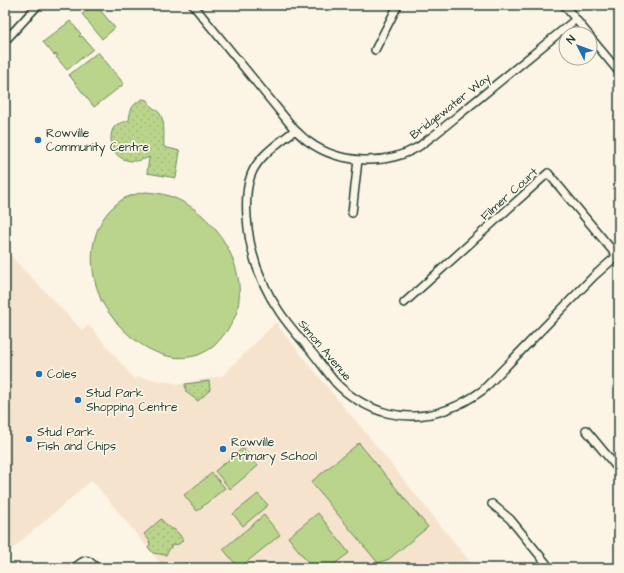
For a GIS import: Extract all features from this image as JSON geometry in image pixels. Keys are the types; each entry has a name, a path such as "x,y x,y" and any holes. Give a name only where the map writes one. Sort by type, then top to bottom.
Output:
{"street":[{"path":"5,41 38,5"},
{"name":"Bridgewater Way","path":"193,5 295,130 309,143 321,149 346,158 358,160 376,160 393,157 419,146 576,19"},
{"path":"375,50 398,5"},
{"path":"564,5 582,26"},
{"path":"598,47 619,72"},
{"name":"Simon Avenue","path":"295,130 265,155 258,163 251,174 247,188 246,206 248,233 261,278 267,292 279,312 336,383 358,400 386,413 414,416 444,412 483,390 594,276 618,255"},
{"path":"352,213 358,160"},
{"name":"Filmer Court","path":"404,303 548,173 618,255"},
{"path":"586,430 619,470"},
{"path":"492,504 510,519 550,568"},
{"path":"74,568 82,561 87,561 92,562 96,568"}],"shaded area":[{"path":"5,250 82,330 89,325 135,380 138,377 180,384 222,376 276,322 475,568 164,568 92,480 5,555"}],"green space":[{"path":"96,5 115,28 102,39 82,14"},
{"path":"70,21 81,34 79,36 82,36 93,49 67,70 56,57 58,55 54,55 43,42"},
{"path":"98,52 124,84 94,107 69,75"},
{"path":"142,99 148,100 162,118 164,126 164,147 180,151 176,178 147,173 149,157 142,160 130,161 119,156 112,146 112,130 118,124 129,120 132,108"},
{"path":"146,192 169,196 185,203 200,213 213,226 224,242 232,258 238,276 239,293 237,311 233,320 216,344 198,355 183,358 169,356 155,352 141,344 129,335 108,312 101,300 96,285 92,256 98,228 109,211 123,199"},
{"path":"209,381 210,390 198,401 186,392 185,384"},
{"path":"359,443 428,527 389,559 378,563 311,482"},
{"path":"243,448 258,466 230,489 215,471"},
{"path":"212,473 225,488 197,511 184,495"},
{"path":"258,494 268,505 243,526 233,514"},
{"path":"318,513 349,553 329,568 312,568 288,537"},
{"path":"264,515 280,535 239,568 223,549"},
{"path":"161,519 168,527 175,530 183,540 179,544 172,545 166,555 153,553 148,547 150,545 149,540 144,534"}],"place":[{"name":"Rowville Community Centre","path":"38,140"},
{"name":"Coles","path":"39,374"},
{"name":"Stud Park Shopping Centre","path":"78,400"},
{"name":"Stud Park Fish and Chips","path":"29,439"},
{"name":"Rowville Primary School","path":"223,449"}]}
